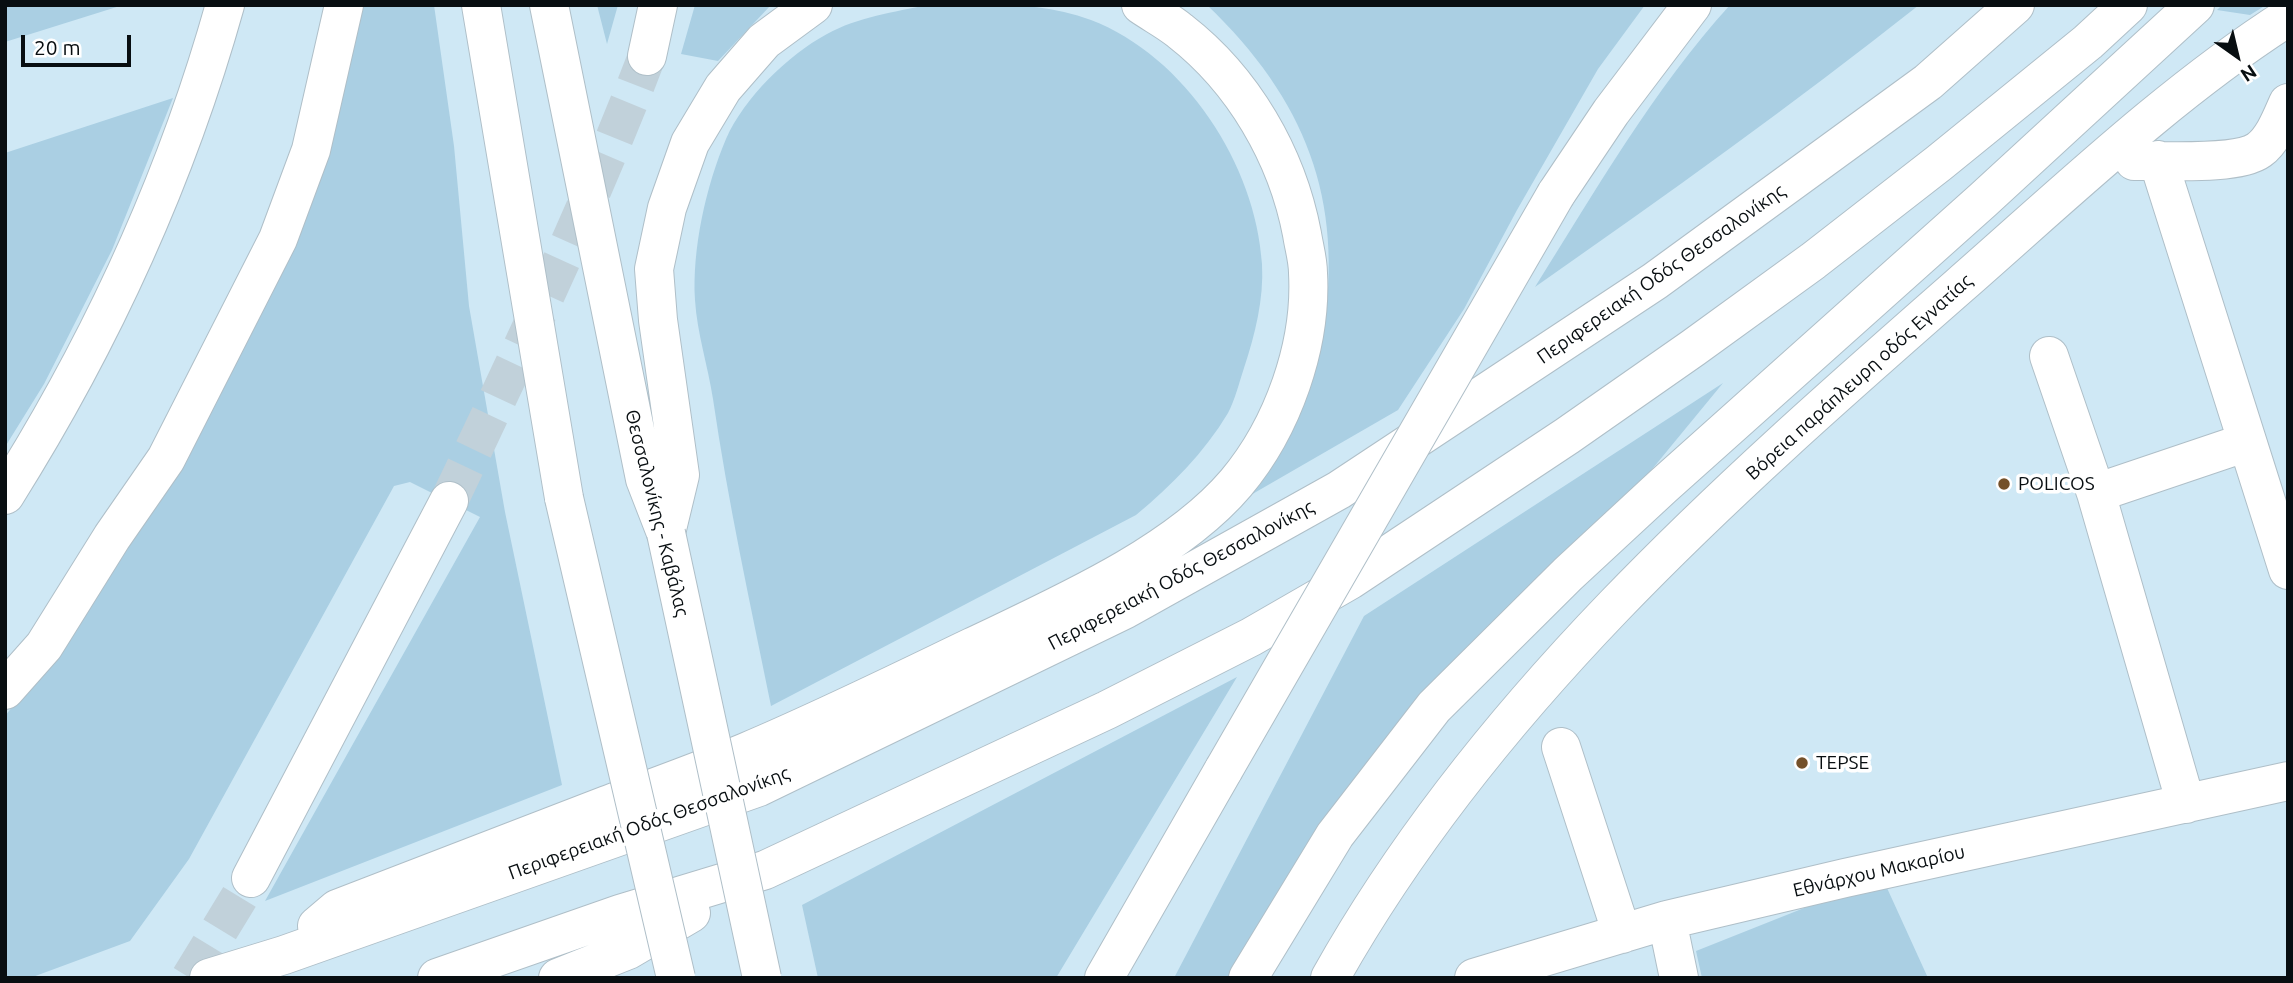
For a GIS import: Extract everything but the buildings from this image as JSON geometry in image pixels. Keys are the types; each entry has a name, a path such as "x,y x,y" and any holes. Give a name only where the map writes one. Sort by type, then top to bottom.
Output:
{"main road":[{"path":"5,495 89,350 139,247 187,132 225,5"},
{"path":"5,690 44,646 166,459 278,239 311,150 344,5"},
{"path":"481,5 564,498 676,978"},
{"name":"Θεσσαλονίκης - Καβάλας","path":"549,5 663,477 666,533 762,978"},
{"path":"647,56 659,5"},
{"path":"663,477 654,269 667,208 690,143 723,88 764,41 813,5"},
{"path":"284,955 337,909 747,752 1093,588 1152,552 1204,515 1237,482 1270,433 1290,384 1305,328 1308,272 1298,215 1282,164 1256,115 1226,74 1180,31 1141,5"},
{"path":"1104,978 1556,194 1611,112 1692,5"},
{"name":"Περιφερειακή Οδός Θεσσαλονίκης","path":"209,978 284,955 759,787 1124,610 1339,490 1655,281 1928,82 2015,5"},
{"path":"558,978 628,950 765,870 1107,710 1251,637 1350,580 1567,436 1813,261 2077,51 2128,5"},
{"path":"1248,978 1335,835 1434,707 1568,574 1663,486 1983,200 2195,5"},
{"name":"Βόρεια παράπλευρη οδός Εγνατίας","path":"1330,978 1372,908 1467,776 1566,657 1701,520 1912,327 2101,163 2177,98 2288,17"},
{"path":"2101,163 2229,160 2250,155 2269,139 2288,103"},
{"path":"2158,160 2288,570"},
{"path":"2049,356 2096,494 2186,804"},
{"path":"2096,494 2247,442"},
{"path":"251,878 449,501"},
{"path":"1561,747 1622,934"},
{"name":"Εθνάρχου Μακαρίου","path":"1474,978 1667,920 1845,878 2288,781"},
{"path":"436,978 620,914 765,870"},
{"path":"1667,920 1679,978"}],"shaded area":[{"path":"990,4 1051,9 1091,20 1125,37 1157,59 1185,87 1210,118 1246,189 1257,227 1262,264 1260,304 1255,330 1233,403 1219,428 1186,468 1136,515 771,706 732,514 696,312 696,260 702,218 726,139 744,108 769,79 812,43 839,28 876,16 928,5"},
{"path":"5,5 2288,5 2288,978 5,978"},
{"path":"5,5 123,5 5,42"},
{"path":"346,5 434,5 454,146 469,306 505,512 562,785 265,901 480,517 410,482 394,486 189,859 130,941 30,978 5,978 5,716 180,458"},
{"path":"597,5 618,5 607,44"},
{"path":"695,5 771,5 718,61 681,54"},
{"path":"1207,5 1645,5 1598,69 1464,309 1398,410 1249,496 1323,334 1328,285 1328,239 1322,195 1310,154 1293,115 1270,77"},
{"path":"1730,5 1919,5 1729,149 1535,287 1651,106"},
{"path":"2222,5 2266,5 2250,15 2217,10"},
{"path":"173,98 112,250 44,384 5,447 5,153"},
{"path":"1723,383 1644,479 1267,912 1228,978 1174,978 1364,616"},
{"path":"1237,677 1056,978 818,978 802,905"},
{"path":"1882,877 1928,978 1702,978 1696,951"}],"tunnel":[{"path":"449,501 577,225 647,56"},
{"path":"190,978 251,878"}],"place":[{"name":"POLICOS","path":"2004,484"},
{"name":"TEPSE","path":"1802,763"}]}
